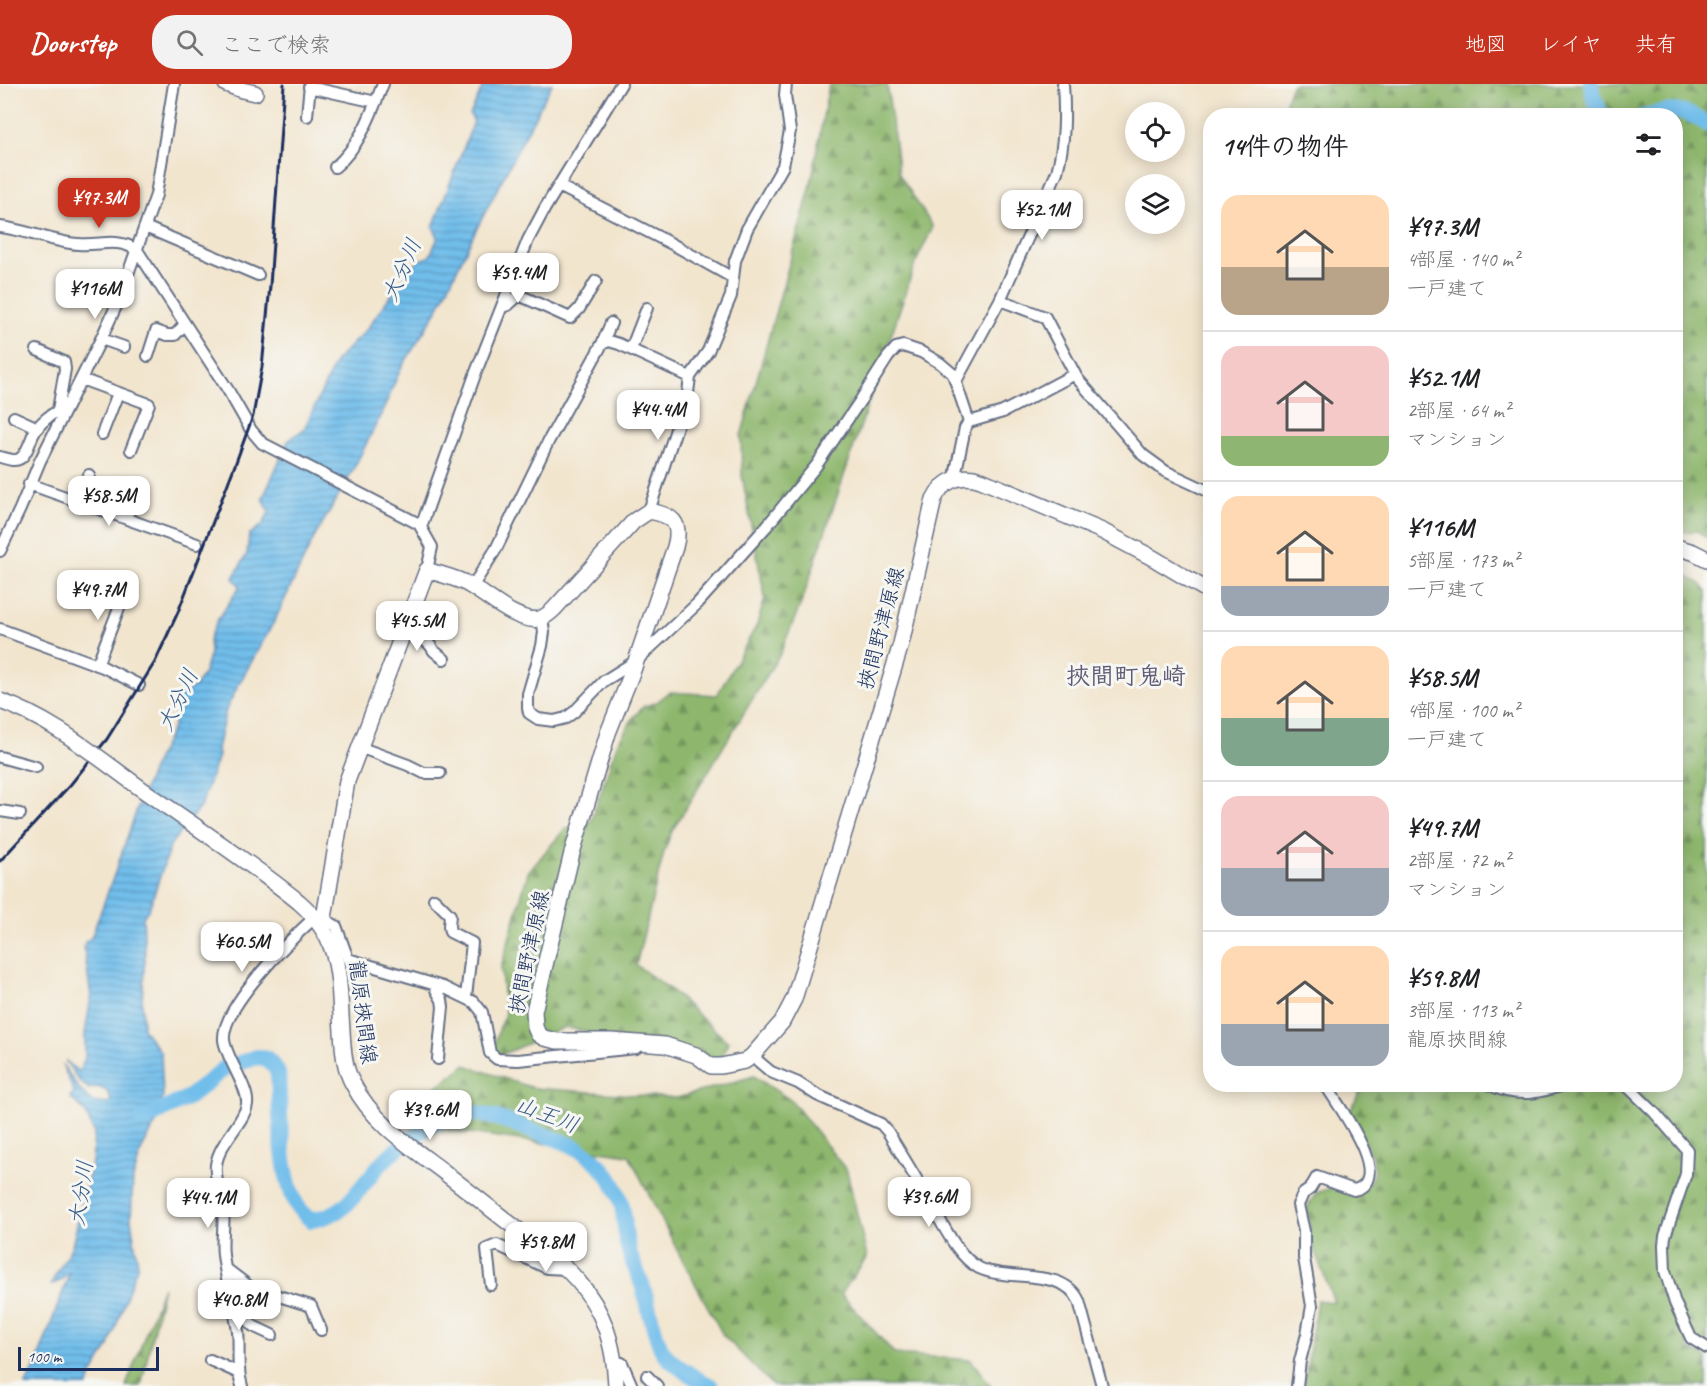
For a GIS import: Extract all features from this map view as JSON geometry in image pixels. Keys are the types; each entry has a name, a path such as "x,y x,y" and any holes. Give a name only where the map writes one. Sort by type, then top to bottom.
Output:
{"main road":[{"path":"226,84 246,89"},
{"path":"958,478 969,476 981,480 1090,525 1203,588"},
{"name":"挾間野津原線","path":"649,511 671,518 678,529 678,538 636,661 608,734 582,819 538,990 533,1018 538,1034 551,1040 658,1044 696,1055 711,1066 717,1067 745,1061 752,1056 782,1022 794,999 904,634 934,499 942,487 958,478"},
{"path":"320,921 344,792 427,570 472,586 517,615 533,619 542,618 554,609 634,521 649,511"},
{"path":"1683,549 1707,559"},
{"name":"龍原挾間線","path":"0,701 26,712 57,730 266,877 320,921 330,941 336,963 343,1053 352,1084 365,1104 386,1126 568,1269 588,1292 602,1317 614,1361 616,1386"}],"street":[{"path":"0,551 62,409 81,379 118,302 146,227 159,181 174,84"},
{"path":"335,167 354,147 383,84"},
{"path":"421,527 476,372 528,240 621,84"},
{"path":"649,511 688,393 690,377 708,351 731,296 735,261 747,229 783,166 790,131 785,96 786,84"},
{"path":"956,381 1000,300 1058,172 1064,134 1063,84"},
{"path":"307,116 310,86 334,88 376,102"},
{"path":"559,186 733,278"},
{"path":"0,227 79,244 112,242 127,244 137,250 228,390 251,430 262,443 419,524 432,547 427,570"},
{"path":"146,227 258,275"},
{"path":"502,307 508,305 519,295 570,318 579,309 596,281"},
{"path":"1000,300 1045,317 1074,374 1148,459 1173,475 1203,489"},
{"path":"631,349 646,308"},
{"path":"472,586 496,549 549,440 602,344 611,323"},
{"path":"148,356 156,331 175,335 185,324"},
{"path":"101,339 124,347"},
{"path":"602,344 609,341 631,349 690,377"},
{"path":"542,618 544,632 542,646 530,683 528,701 529,713 538,719 550,722 570,715 607,678 636,661 697,604 766,527 816,466 896,348 903,346 921,352 953,374 969,422"},
{"path":"0,457 19,459 25,453 38,428 62,409 64,362 37,350"},
{"path":"958,478 956,471 965,428 969,422 1003,412 1074,374"},
{"path":"81,379 149,404 131,450"},
{"path":"102,434 118,393"},
{"path":"14,417 38,428"},
{"path":"78,501 89,475"},
{"path":"30,484 197,544"},
{"path":"126,518 140,488"},
{"path":"96,665 127,587"},
{"path":"406,624 444,659"},
{"path":"0,629 96,665 139,685"},
{"path":"359,747 424,773 440,773"},
{"path":"0,757 36,767"},
{"path":"0,811 20,814"},
{"path":"434,899 450,915 450,932 472,943 466,997"},
{"path":"242,1386 239,1373 238,1335 222,1244 223,1207 215,1167 219,1153 247,1107 247,1099 224,1041 225,1031 238,1003 263,970 320,921 336,926 348,959 433,984 474,1002 482,1012 490,1053 502,1060 658,1044"},
{"path":"433,984 442,1000 443,1007 438,1059"},
{"path":"752,1056 771,1072 881,1124 953,1240 970,1262 989,1271 1059,1282 1072,1289 1079,1301 1101,1386"},
{"path":"1297,1386 1312,1306 1305,1268 1304,1231 1299,1203 1317,1177 1354,1190 1365,1185 1370,1176 1366,1157 1357,1137 1330,1092"},
{"path":"1509,1092 1514,1094 1542,1092"},
{"path":"1633,1092 1687,1150 1686,1174 1665,1236 1665,1271 1675,1304 1691,1338 1707,1348"},
{"path":"491,1285 487,1249 490,1246 497,1245 547,1268 568,1269"},
{"path":"225,1268 250,1287 311,1306 321,1330"},
{"path":"230,1297 254,1326 272,1335"},
{"path":"210,1360 239,1373"},
{"path":"614,1361 622,1363 632,1386"},
{"path":"647,1376 657,1386"}],"green space":[{"path":"829,84 887,84 899,174 933,227 915,264 802,601 780,654 672,831 664,852 636,965 671,990 728,1042 719,1063 565,1027 499,1056 493,1047 505,1013 501,968 528,872 565,829 591,821 617,744 633,718 643,707 657,702 669,692 717,695 757,625 765,598 742,476 741,436 810,189"},
{"path":"1292,84 1707,84 1707,538 1697,531 1683,532 1683,108 1283,108"},
{"path":"1683,574 1701,584 1707,592 1707,1347 1691,1338 1681,1318 1689,1350 1707,1357 1707,1386 1304,1386 1317,1300 1334,1302 1309,1236 1308,1206 1316,1193 1331,1188 1357,1195 1367,1186 1373,1176 1372,1157 1348,1116 1360,1092 1683,1092"},
{"path":"465,1065 533,1088 677,1098 754,1076 792,1101 847,1171 867,1257 841,1294 895,1354 971,1360 991,1386 773,1386 723,1335 629,1155 389,1122"},
{"path":"163,1287 141,1386 126,1386"}],"water":[{"path":"484,84 552,84 438,309 400,370 383,411 352,472 313,540 275,620 239,684 226,710 217,749 218,756 201,806 171,844 149,909 143,917 145,957 143,1029 161,1053 163,1096 156,1123 142,1149 133,1178 131,1219 138,1264 109,1346 90,1378 88,1386 25,1386 35,1367 70,1272 60,1281 50,1285 72,1246 92,1162 94,1133 86,1113 70,1097 74,1092 62,1064 80,1090 93,1102 108,1104 111,1099 107,1091 98,1087 89,1089 80,1082 65,1060 79,1072 85,1058 85,1034 91,997 85,942 91,938 153,767 173,727 179,696 195,687 204,673 210,653 209,639 217,621 240,586 233,578 247,554 249,535 263,524 269,512 263,498 288,441 304,429 336,361 368,328 418,261 430,256 438,237 433,227 474,121 470,115"}],"waterway":[{"path":"1591,84 1598,108"},
{"path":"1683,113 1707,124"},
{"name":"山王川","path":"141,1121 189,1097 225,1068 257,1057 266,1058 278,1073 284,1161 292,1194 298,1207 311,1220 331,1214 345,1206 389,1156 417,1134 448,1118 463,1114 485,1115 505,1120 570,1145 598,1163 617,1190 622,1205 628,1250 643,1287 654,1330 663,1352 685,1371 711,1386"}],"railway":[{"path":"0,861 71,784 107,739 155,662 178,612 253,416 262,367 270,286 284,84"}],"district":[{"name":"挾間町鬼崎","path":"1126,676"}],"water label":[{"name":"大分川","path":"402,270"},
{"name":"大分川","path":"178,700"},
{"name":"大分川","path":"81,1193"}]}
